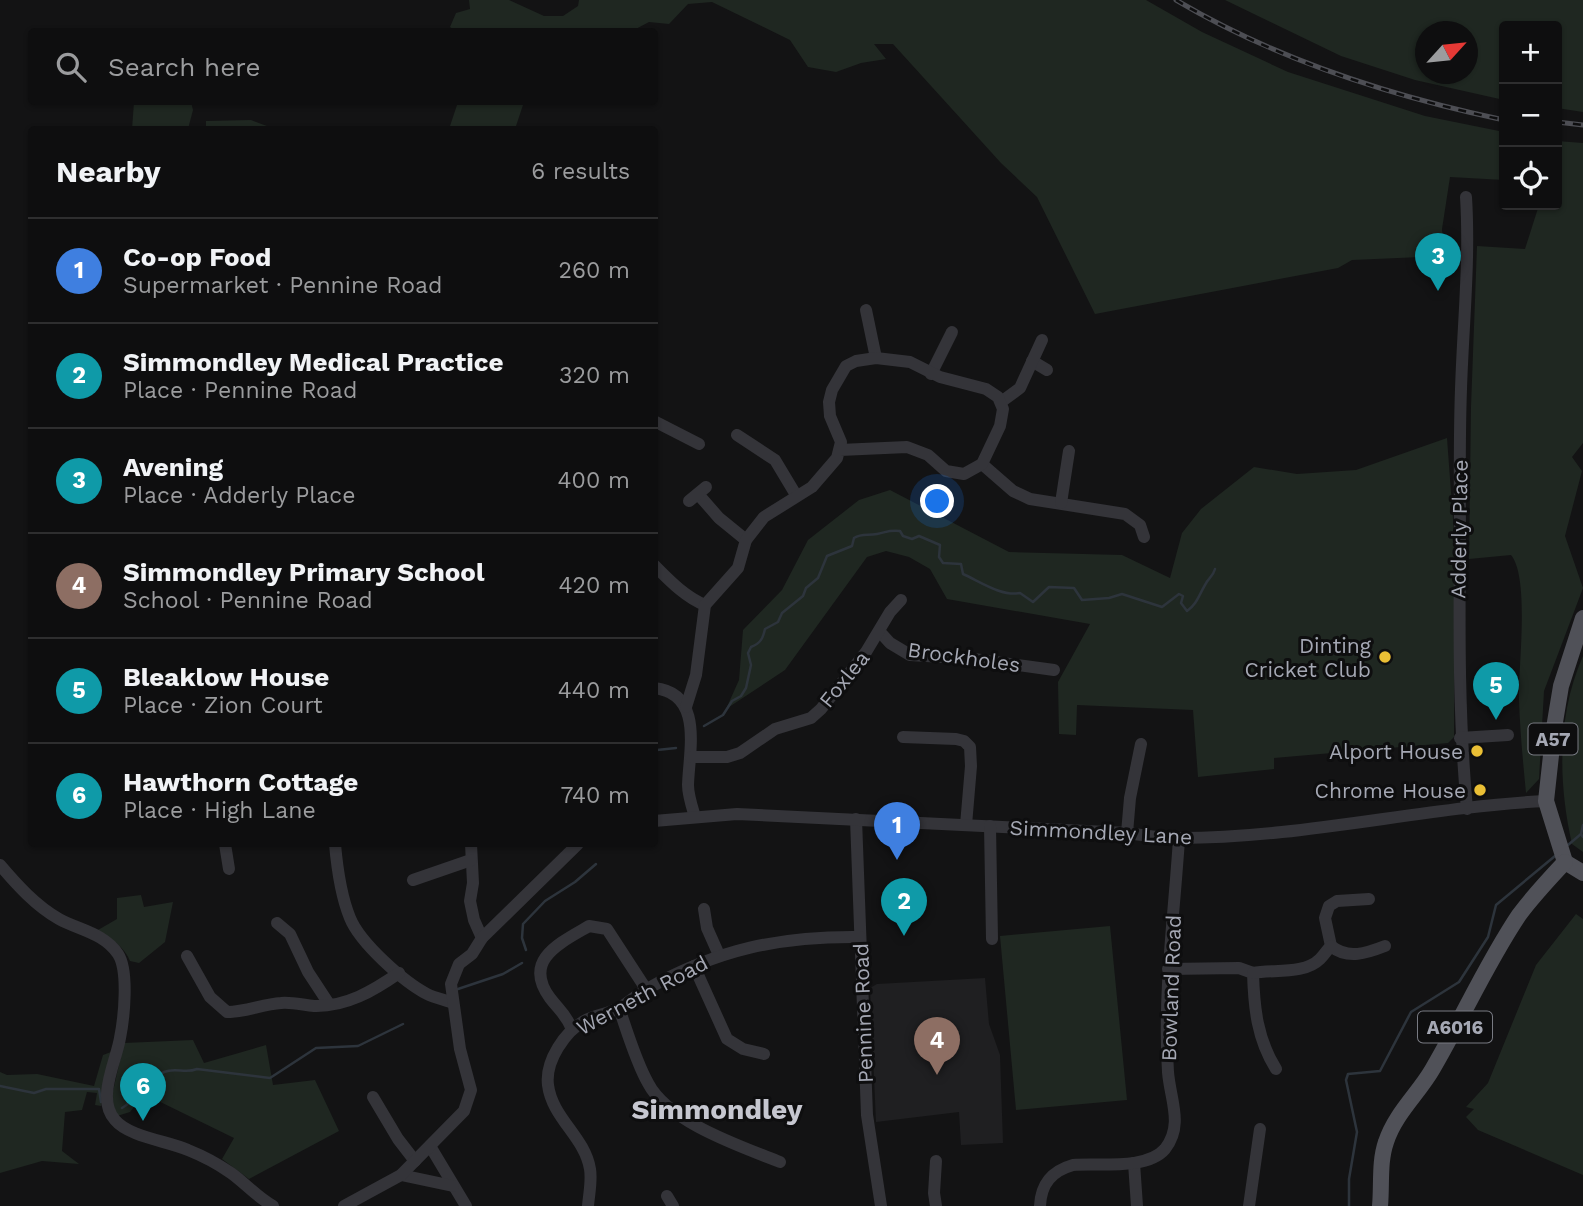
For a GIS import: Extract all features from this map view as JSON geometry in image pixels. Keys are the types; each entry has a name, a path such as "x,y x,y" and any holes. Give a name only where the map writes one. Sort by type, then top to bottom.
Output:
{"main road":[{"name":"A57","path":"1565,862 1546,801 1554,728 1562,687 1583,618"},
{"path":"1565,862 1583,873"},
{"name":"A6016","path":"1380,1206 1381,1166 1386,1141 1399,1115 1433,1069 1476,987 1519,915 1565,862"}],"street":[{"name":"Adderly Place","path":"1466,197 1468,250 1460,417 1458,626 1460,738 1467,809"},
{"path":"866,310 876,358"},
{"path":"931,374 952,332"},
{"path":"1001,402 1020,388 1042,340"},
{"path":"695,817 688,786 691,727 686,707 696,675 705,605 738,568 746,540 764,517 812,486 835,463 841,442 830,416 829,402 832,390 846,366 856,361 876,358 910,362 931,374 986,389 1001,402 1003,417 982,464 964,474 946,471 928,455 907,447 840,450"},
{"path":"1032,361 1047,370"},
{"path":"658,423 699,444"},
{"path":"744,434 775,460 796,495"},
{"path":"1061,503 1069,451"},
{"path":"982,464 1013,491 1030,499 1125,514 1140,525 1144,537"},
{"path":"698,494 719,518 746,540"},
{"path":"658,569 671,582 705,605"},
{"name":"Foxlea","path":"691,757 727,757 740,753 775,729 811,718 821,709 880,632 890,612 901,600"},
{"name":"Brockholes","path":"880,632 898,649 910,655 974,659 1054,670"},
{"path":"658,689 670,693 686,707"},
{"path":"1460,738 1508,735"},
{"path":"903,737 964,741 970,747 966,825"},
{"path":"1128,833 1130,798 1141,744"},
{"name":"Simmondley Lane","path":"658,821 737,814 1128,833 1179,839 1284,832 1546,801"},
{"name":"Pennine Road","path":"856,819 867,1115 881,1206"},
{"path":"990,826 992,939"},
{"name":"Bowland Road","path":"1040,1206 1041,1192 1050,1176 1062,1168 1073,1165 1134,1163 1153,1158 1173,1136 1176,1119 1168,1078 1165,1032 1179,839"},
{"path":"225,847 229,869"},
{"path":"335,847 338,871 350,918 356,930 377,954 399,973 428,994 453,1003"},
{"path":"471,847 473,883 470,901 482,938"},
{"path":"344,1206 401,1175 464,1111 471,1090 460,1049 451,984 459,964 472,954 482,938 575,847"},
{"path":"413,880 471,860"},
{"path":"0,865 42,907 108,944 117,953 123,966 121,1036 107,1102 112,1118 124,1128 187,1150 229,1171 273,1206"},
{"path":"1369,899 1337,901 1329,906 1325,918 1331,946 1339,953 1351,954 1365,954 1385,946"},
{"path":"704,909 707,928 719,955"},
{"path":"277,923 290,934 308,972 329,1004"},
{"path":"572,1029 566,1014 551,999 540,982 540,966 547,954 589,926 607,929 646,989"},
{"name":"Werneth Road","path":"588,1206 590,1167 579,1142 558,1116 547,1085 550,1062 572,1029 586,1020 619,1008 646,989 719,955 786,939 818,936 860,937"},
{"path":"1168,969 1239,968 1253,972 1298,970 1319,961 1331,946"},
{"path":"187,956 209,997 227,1013 244,1012 280,1003 315,1006 329,1004 359,997 399,973"},
{"path":"694,966 727,1039 743,1049 764,1054"},
{"path":"1253,972 1255,1011 1268,1056 1276,1069"},
{"path":"619,1008 648,1084 663,1104 693,1124 774,1160 775,1144"},
{"path":"373,1097 398,1139 415,1161"},
{"path":"1249,1206 1260,1129"},
{"path":"430,1146 466,1206"},
{"path":"936,1161 936,1206"},
{"path":"1134,1163 1137,1206"},
{"path":"401,1175 453,1186"}],"shaded area":[{"path":"469,0 509,0 544,16 563,16 578,6 579,0 1146,0 1202,32 1288,72 1425,116 1499,131 1499,180 1450,177 1442,229 1444,256 1352,260 1338,268 1095,314 1037,197 1001,163 893,44 874,44 886,59 861,63 836,72 808,67 790,40 712,2 688,4 669,24 649,22 638,28 451,28 456,13 470,9"},
{"path":"1225,0 1583,0 1583,112 1562,109 1562,21 1499,21 1499,99 1433,84 1478,84 1478,21 1415,21 1415,80 1341,56"},
{"path":"134,105 192,105 189,126 132,126"},
{"path":"457,105 523,105 516,126 450,126"},
{"path":"251,120 267,126 206,126 206,121"},
{"path":"1562,141 1583,143 1583,443 1572,457 1582,471 1565,536 1583,588 1544,691 1539,779 1526,793 1519,700 1522,603 1517,567 1511,555 1469,559 1477,246 1525,249 1537,210 1562,210"},
{"path":"1447,438 1455,546 1454,737 1448,743 1274,758 1274,769 1198,777 1193,710 1077,705 1076,735 1059,734 1058,682 1090,624 947,599 930,569 909,557 886,551 867,557 785,670 726,709 739,680 743,630 782,590 808,540 859,500 890,490 1009,552 1122,555 1170,578 1182,533 1201,509 1254,467 1297,474 1356,470"},
{"path":"1583,656 1583,852 1572,844 1567,821 1562,749 1568,701"},
{"path":"141,895 144,907 173,902 165,942 139,963 130,961 121,947 98,930 117,919 117,898"},
{"path":"1576,914 1583,919 1583,1175 1478,1130 1466,1117 1474,1109 1466,1107 1488,1083 1536,965"},
{"path":"1110,926 1127,1100 1016,1110 1000,936"},
{"path":"985,978 989,1024 1000,1055 1003,1143 961,1145 959,1112 876,1122 870,988 877,984"},
{"path":"193,1040 204,1063 266,1045 273,1085 315,1080 339,1131 249,1179 222,1159 234,1138 144,1094 130,1112 117,1116 111,1100 124,1043"},
{"path":"111,1052 101,1106 95,1105 97,1093 87,1092 82,1110 65,1112 62,1151 79,1164 42,1161 0,1173 0,1072 7,1075 37,1074 94,1086 103,1055"}],"waterway":[{"path":"704,726 723,715 732,701 741,696 746,688 751,665 748,653 751,647 761,640 765,629 778,622 782,613 803,596 806,588 818,578 827,556 852,546 854,538 860,536 890,531 900,531 903,536 912,539 919,536 940,545 939,557 943,563 961,564 963,574 998,591 1020,593 1033,602 1049,587 1074,588 1082,600 1122,594 1162,607 1179,594 1183,596 1181,603 1187,611 1196,602 1215,569"},
{"path":"658,750 676,748"},
{"path":"1583,825 1583,837"},
{"path":"1568,845 1581,834"},
{"path":"1349,1206 1349,1179 1357,1132 1346,1080 1348,1074 1380,1071 1411,1012 1459,982 1488,937 1496,905 1555,856"},
{"path":"526,950 522,938 523,924 545,901 575,882 596,864"},
{"path":"458,989 503,974 522,963"},
{"path":"122,1108 164,1072 197,1069 270,1078 316,1048 358,1046 403,1024"},
{"path":"0,1086 34,1093 46,1089 99,1089 101,1102"}],"railway":[{"path":"1176,0 1254,41 1335,74 1419,100 1499,119"},
{"path":"1562,123 1583,125"}],"place":[{"name":"Avening","path":"1438,291"},
{"name":"Dinting Cricket Club","path":"1385,657"},
{"name":"Bleaklow House","path":"1496,720"},
{"name":"Alport House","path":"1477,751"},
{"name":"Chrome House","path":"1480,790"},
{"name":"Co-op Food","path":"897,860"},
{"name":"Simmondley Medical Practice","path":"904,936"},
{"name":"Simmondley Primary School","path":"937,1075"},
{"name":"Hawthorn Cottage","path":"143,1121"}],"district":[{"name":"Simmondley","path":"717,1109"}]}
